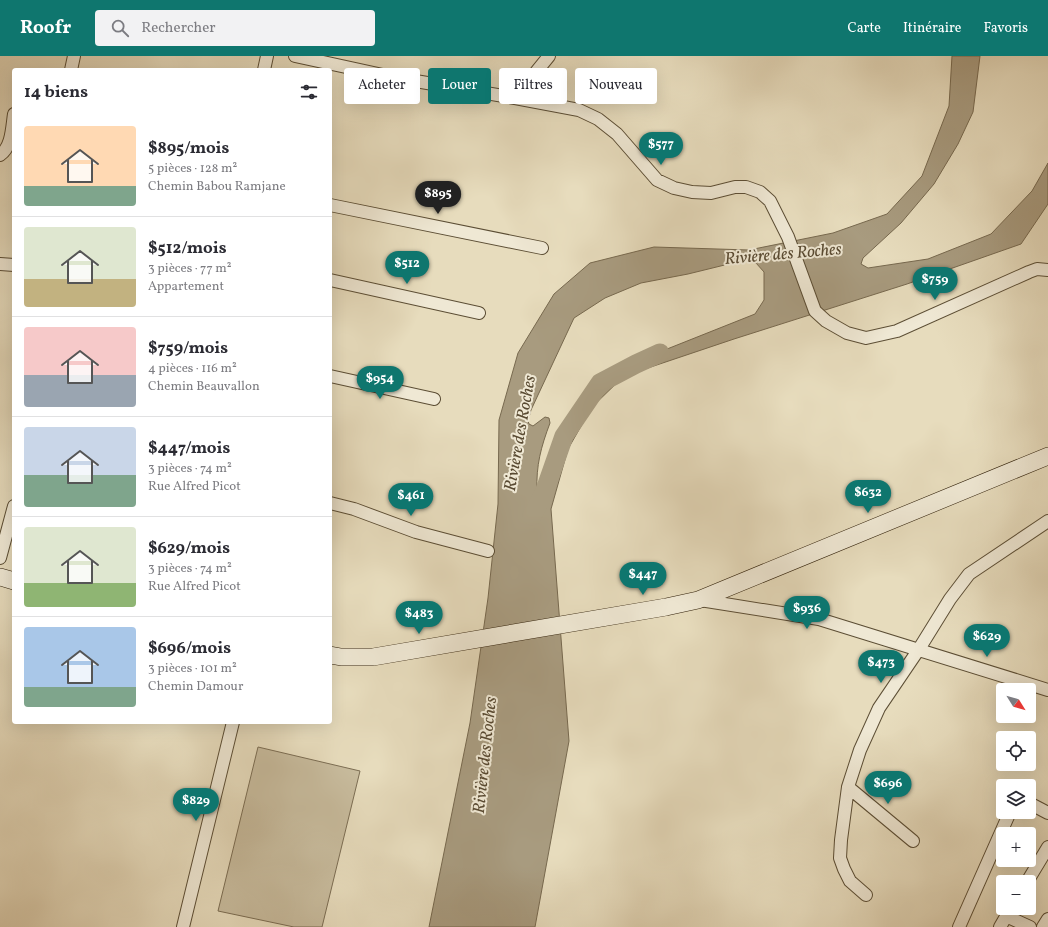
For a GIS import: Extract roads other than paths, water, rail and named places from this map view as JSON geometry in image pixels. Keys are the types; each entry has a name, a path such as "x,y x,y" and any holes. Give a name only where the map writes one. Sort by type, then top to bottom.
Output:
{"main road":[{"path":"332,655 341,657 373,657 666,607 698,600 1048,456"},
{"path":"0,577 12,580"}],"street":[{"path":"71,68 74,56"},
{"path":"264,68 267,56"},
{"path":"295,56 392,77 499,95"},
{"path":"539,68 549,56"},
{"path":"547,104 579,110 598,119 617,134 657,180 674,188 692,192 711,193 735,187 746,187 760,192 770,201 788,237 815,311 826,321 847,333 866,338 897,331 1029,272 1037,269 1048,270"},
{"path":"0,155 4,152 9,142 12,125"},
{"path":"332,205 542,248"},
{"path":"0,264 12,265"},
{"path":"332,280 479,313"},
{"path":"332,376 434,399"},
{"path":"332,504 354,509 416,532 488,551"},
{"path":"0,558 12,513"},
{"path":"866,895 850,881 844,869 840,858 841,840 848,787 860,750 879,708 919,649 950,599 969,574 1048,520"},
{"path":"698,600 819,619 1048,690"},
{"path":"183,927 233,724"},
{"path":"848,787 913,841"},
{"path":"1036,807 1048,814"},
{"path":"959,927 1007,819"},
{"path":"1031,875 1048,847"},
{"path":"1000,927 1006,915"},
{"path":"1012,915 1030,927"},
{"path":"1042,927 1048,920"}],"water":[{"name":"Rivière des Roches","path":"952,56 980,56 973,112 958,144 934,184 901,223 863,258 861,264 868,268 928,259 991,234 1032,191 1048,163 1048,204 1021,244 907,284 624,376 592,407 568,449 551,509 569,741 535,927 429,927 470,723 488,598 498,504 499,420 518,353 554,294 590,263 654,247 749,250 833,233 887,214 922,176 949,106","holes":["745,260 756,263 764,272 764,300 755,314 652,355 600,383 576,414 564,436 547,490 544,492 537,491 537,473 540,456 550,423 549,418 545,417 533,426 529,424 528,421 531,410 574,318 605,298 641,283 688,274"]}],"waterway":[{"path":"532,516 544,493 564,436 600,383 660,353"}]}
